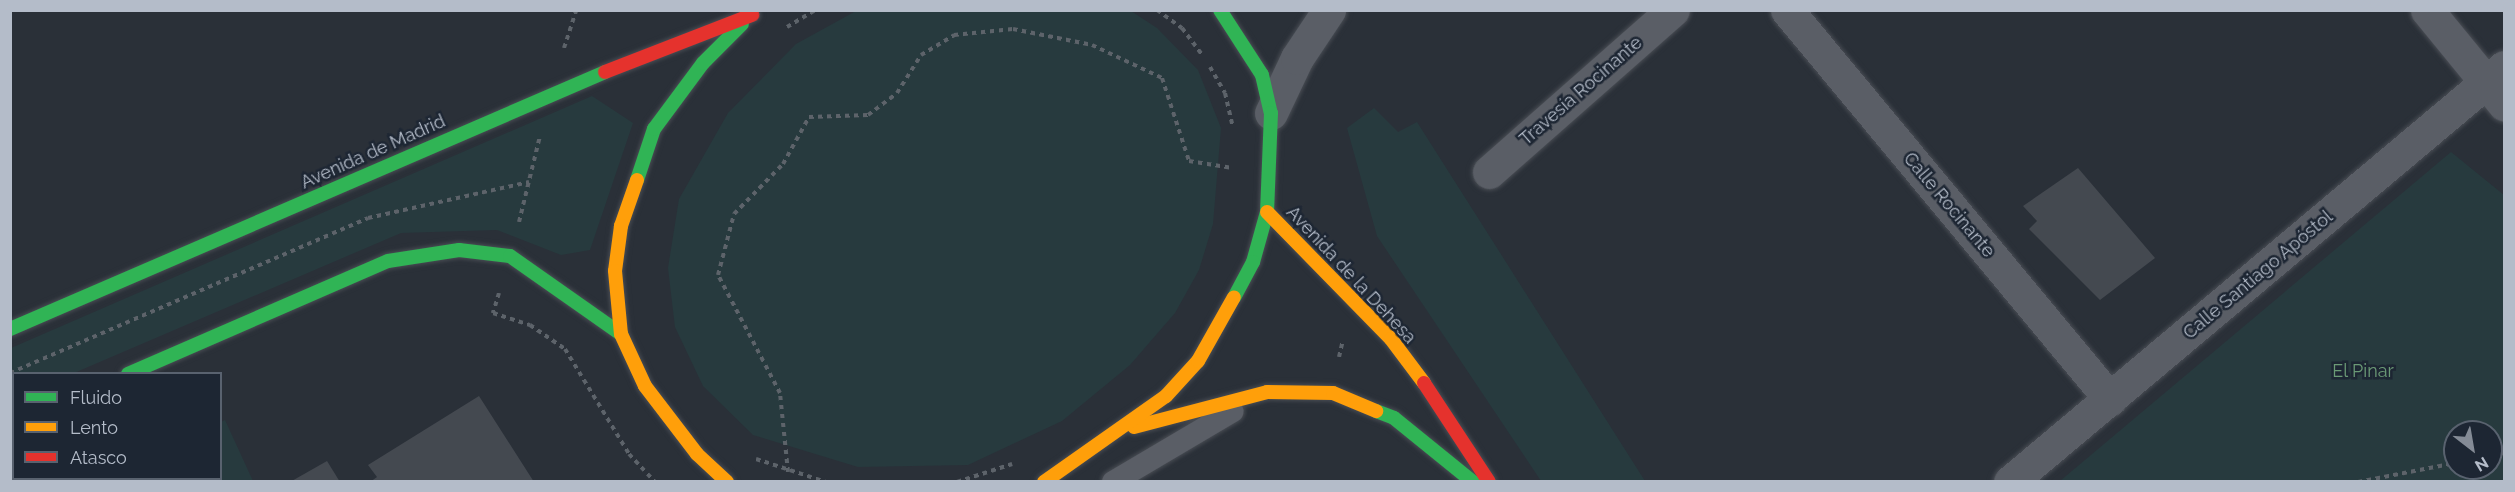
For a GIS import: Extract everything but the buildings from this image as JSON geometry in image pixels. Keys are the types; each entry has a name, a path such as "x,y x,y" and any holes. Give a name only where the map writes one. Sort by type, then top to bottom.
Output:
{"street":[{"path":"1051,480 1126,429 1198,362 1235,301 1267,212 1271,113 1262,75 1220,10"},
{"path":"1271,113 1297,58 1329,10"},
{"name":"Travesía Rocinante","path":"1489,172 1673,10"},
{"name":"Calle Rocinante","path":"1787,10 2110,399"},
{"path":"2427,10 2498,85"},
{"path":"727,482 670,422 645,386 621,334 615,271 621,226 654,129 704,63 755,13"},
{"name":"Avenida de Madrid","path":"10,328 551,93 755,13"},
{"name":"Calle Santiago Apóstol","path":"2010,482 2498,85"},
{"name":"Avenida de la Dehesa","path":"1267,212 1391,339 1461,432 1489,482"},
{"path":"133,372 388,261 459,250 510,256 564,288 621,334"},
{"path":"1126,429 1267,392 1333,393 1394,418 1473,482"}],"lane":[{"path":"1113,482 1267,392"}],"path":[{"path":"777,33 815,10"},
{"path":"1157,10 1182,28 1205,58 1225,93 1232,136"},
{"path":"788,472 780,393 718,275 734,214 783,164 809,117 868,115 897,93 921,55 946,40 1013,29 1092,45 1162,78 1189,161 1232,168"},
{"path":"1231,180 1232,158"},
{"path":"352,181 388,261"},
{"path":"12,372 368,218 529,182"},
{"path":"747,455 788,472 826,482"},
{"path":"957,482 1022,459"},
{"path":"2358,482 2443,465"}],"green space":[{"path":"856,11 1131,11 1157,28 1198,70 1221,128 1213,224 1199,270 1175,313 1130,365 1062,421 968,465 858,467 753,435 703,386 675,327 668,268 679,199 728,113 796,44"},
{"path":"592,96 633,123 590,250 561,255 497,230 401,233 76,372 12,372 11,401 11,348"},
{"path":"1374,108 1398,132 1417,122 1645,481 1541,481 1377,236 1347,128"},
{"name":"El Pinar","path":"2451,152 2504,195 2504,481 2060,481"},
{"path":"225,420 253,481 87,481 222,480 222,422"}],"traffic: fast":[{"path":"1220,10 1262,75 1271,113 1267,212 1253,262 1234,297"},
{"path":"637,180 654,129 703,63 742,24"},
{"path":"10,329 605,72"},
{"path":"133,372 388,261 459,250 510,256 621,334"},
{"path":"1376,411 1394,418 1473,482"}],"traffic: slow":[{"path":"637,180 621,226 615,271 621,334 645,386 697,454 727,482"},
{"path":"1267,212 1391,339 1424,383"},
{"path":"1044,482 1166,396 1198,361 1234,297"},
{"path":"1134,427 1267,392 1333,393 1376,411"}],"traffic: jam":[{"path":"605,72 752,15"},
{"path":"1424,383 1489,482"}]}
